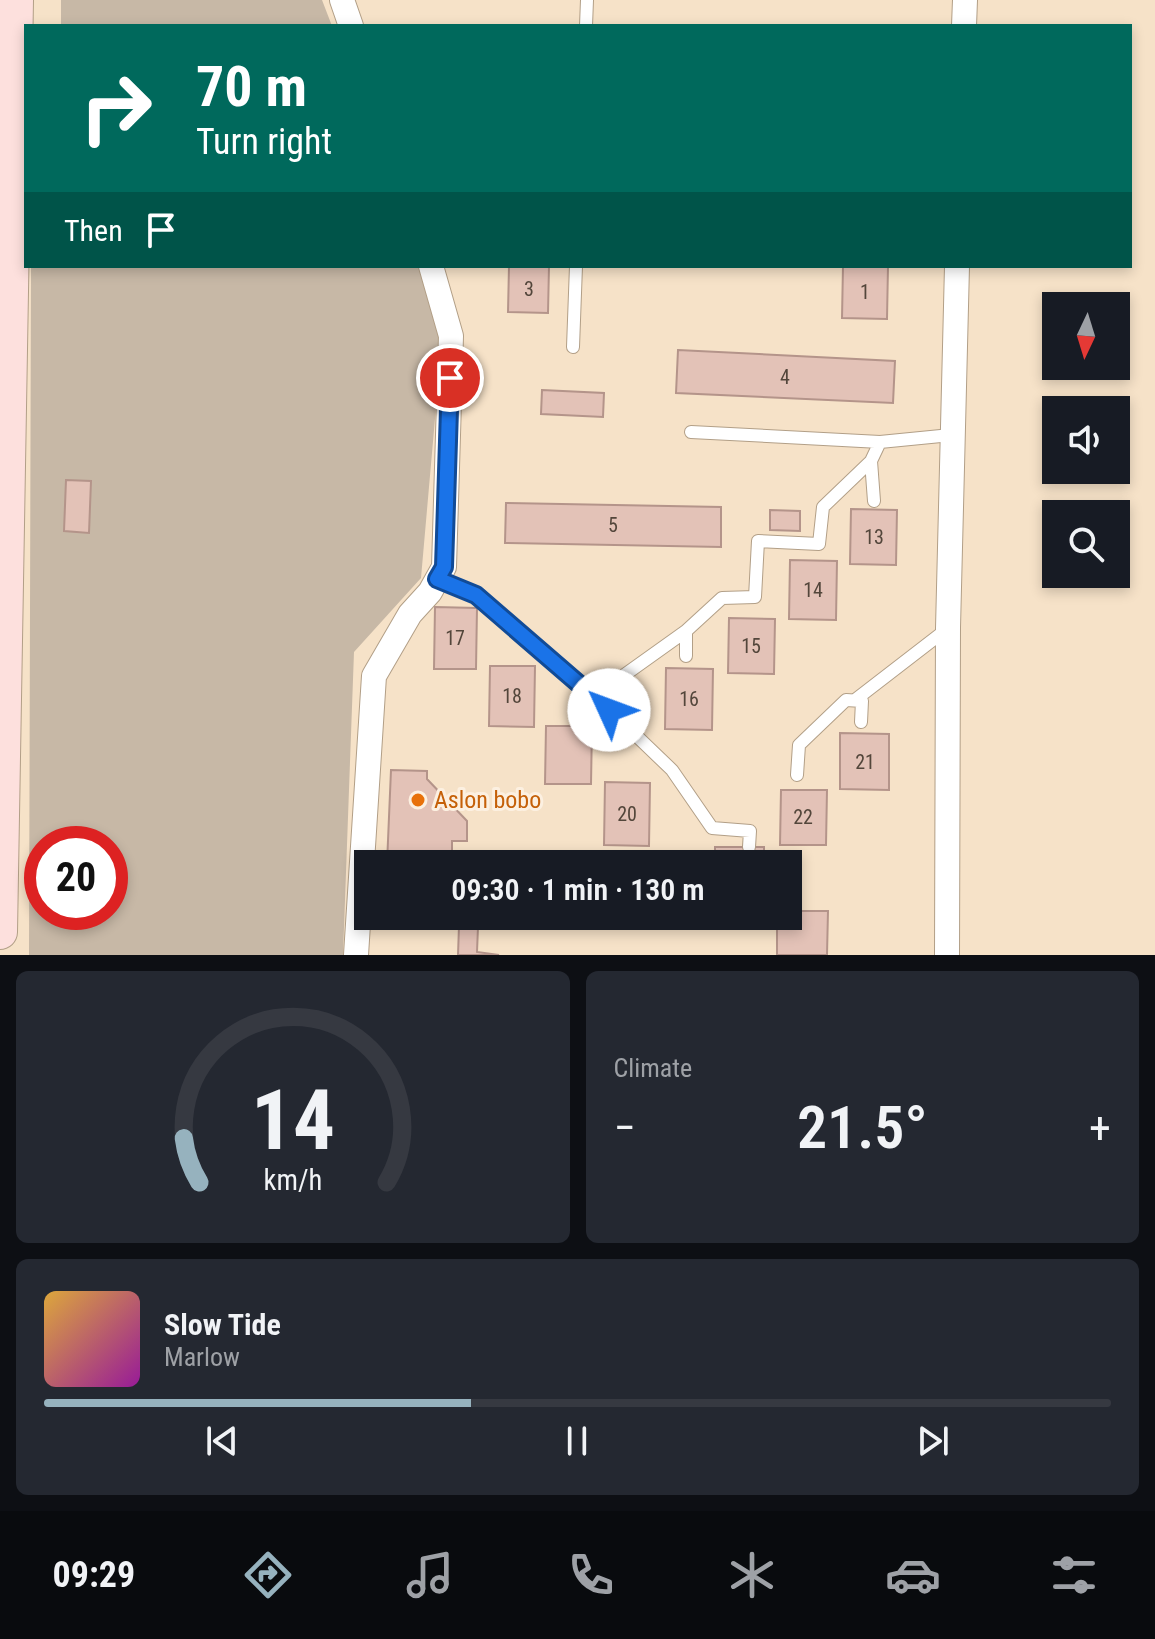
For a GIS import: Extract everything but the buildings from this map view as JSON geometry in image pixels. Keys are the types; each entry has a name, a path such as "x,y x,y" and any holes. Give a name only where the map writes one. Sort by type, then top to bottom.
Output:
{"street":[{"path":"0,932 7,230 16,0"},
{"path":"342,0 350,24"},
{"path":"964,24 965,0"},
{"path":"356,955 374,676 410,614 444,567 451,336 432,268"},
{"path":"947,955 948,628 957,268"}],"lane":[{"path":"586,24 587,0"},
{"path":"573,347 576,268"},
{"path":"691,432 880,442 951,435"},
{"path":"595,696 686,631 722,598 755,597 758,541 819,544 823,507 871,461 880,442"},
{"path":"871,461 874,501"},
{"path":"437,579 476,595 595,696 672,770 712,828 750,831 749,847"},
{"path":"855,700 948,628"},
{"path":"686,631 686,656"},
{"path":"797,775 799,745 846,700 862,701 861,722"}],"shaded area":[{"path":"61,0 322,0 331,24 61,24"},
{"path":"31,268 421,268 443,328 421,578 354,652 343,955 29,955 29,930 128,930 128,826 29,826"}],"place":[{"name":"Aslon bobo","path":"418,800"}],"route":[{"path":"450,378 444,567 437,579 476,595 609,710"}]}
